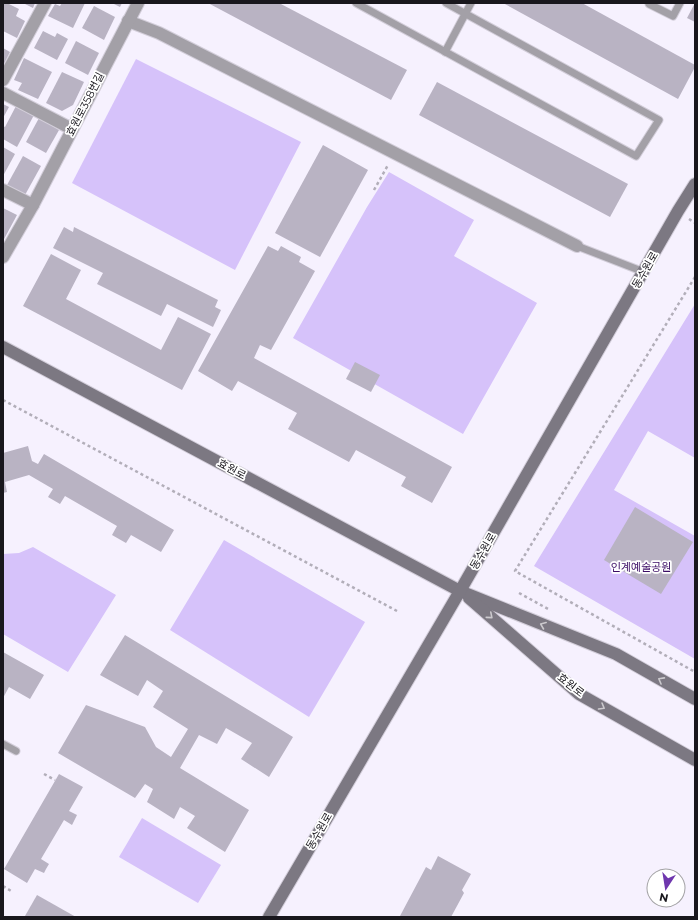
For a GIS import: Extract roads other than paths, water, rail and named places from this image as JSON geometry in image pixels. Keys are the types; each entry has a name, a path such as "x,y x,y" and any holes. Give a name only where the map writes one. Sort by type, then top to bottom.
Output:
{"street":[{"path":"3,80 45,3"},
{"name":"효원로358번길","path":"3,257 33,205 138,3"},
{"path":"128,21 160,33 577,246"},
{"path":"3,93 72,129"},
{"name":"동수원로","path":"269,917 460,591 678,211 695,184"},
{"path":"3,190 33,205"},
{"name":"효원로","path":"3,347 460,591 616,654 695,699"},
{"name":"효원로","path":"460,591 579,694 695,760"}],"lane":[{"path":"356,3 636,156 659,120 446,3"},
{"path":"445,52 471,3"},
{"path":"649,3 673,16 680,3"},
{"path":"577,246 644,272"},
{"path":"3,744 16,751"}],"park label":[{"name":"인계예술공원","path":"641,567"}]}
